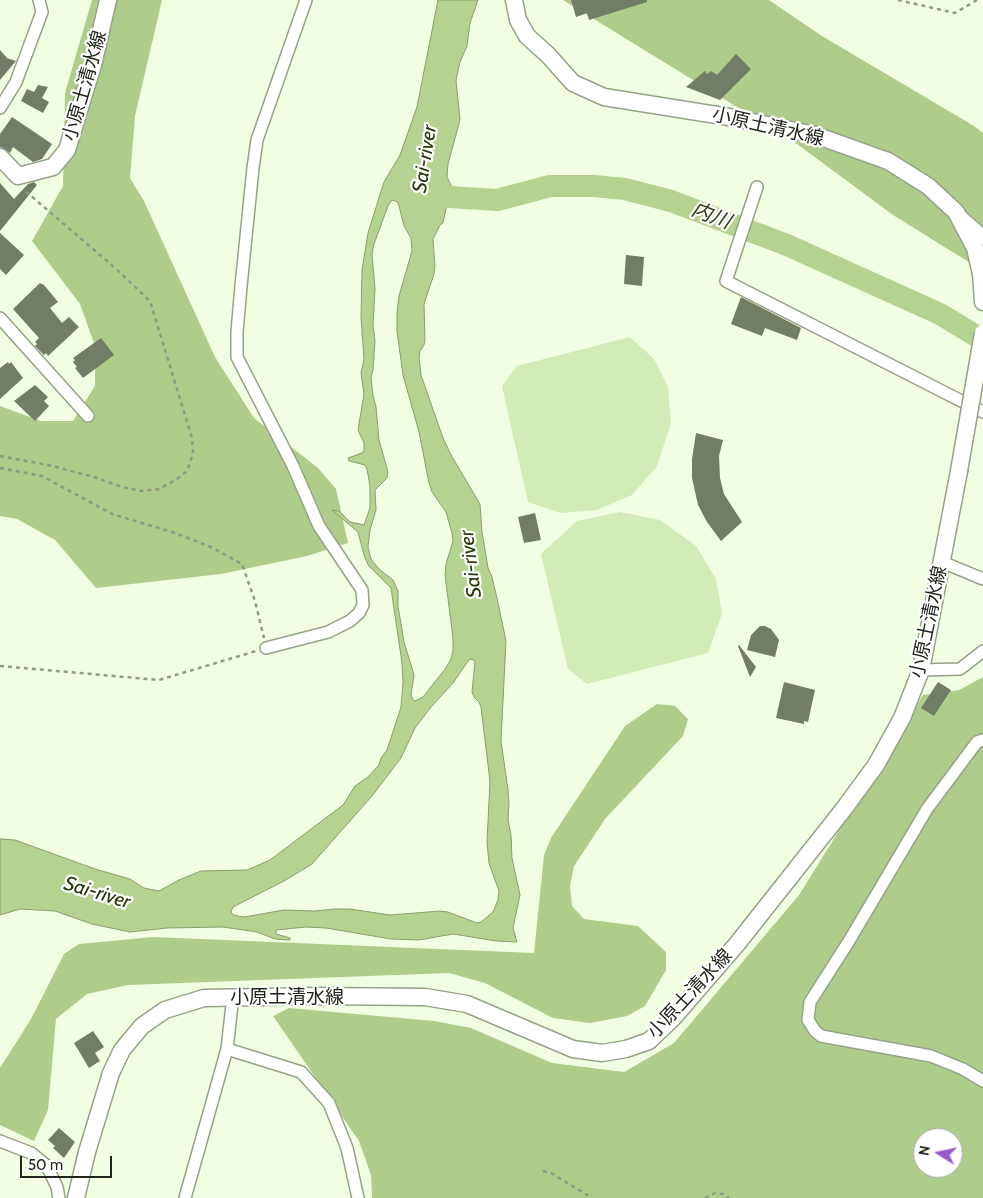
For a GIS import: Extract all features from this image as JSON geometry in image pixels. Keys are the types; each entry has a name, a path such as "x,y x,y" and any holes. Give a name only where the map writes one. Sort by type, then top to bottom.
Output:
{"main road":[{"name":"小原土清水線","path":"18,176 53,167 67,150 93,65 108,0"},
{"name":"小原土清水線","path":"514,0 518,20 527,36 548,55 573,83 604,97 728,116 815,135 888,161 928,186 956,212 975,248 981,274 983,302"},
{"path":"0,157 18,176"},
{"name":"小原土清水線","path":"76,1198 87,1152 111,1073 122,1050 142,1026 165,1010 204,998 233,996 425,997 467,1004 572,1049 602,1053 626,1049 649,1041 673,1018 737,944 871,772 902,718 921,670 983,333"}],"street":[{"path":"0,108 16,82 39,21 42,12 39,0"},
{"path":"266,648 328,632 350,620 359,613 363,605 362,590 319,526 293,466 237,357 241,286 257,140 306,0"},
{"path":"757,187 726,281 983,412"},
{"path":"956,212 978,230 983,239"},
{"path":"0,318 88,416"},
{"path":"942,562 983,579"},
{"path":"921,670 960,670 983,651"},
{"path":"983,740 977,742 927,809 810,1002 808,1020 815,1031 821,1036 931,1056 963,1069 983,1081"},
{"path":"185,1198 227,1049 233,996"},
{"path":"227,1049 301,1072 329,1103 347,1148 358,1198"},
{"path":"0,1141 31,1153 47,1166 60,1198"}],"path":[{"path":"898,0 955,13 977,0"},
{"path":"0,456 48,465 142,491 159,489 177,479 187,471 193,454 192,438 150,301 114,267 14,181 18,176"},
{"path":"0,468 42,476 112,514 184,536 211,547 242,564 255,601 266,648 159,680 0,666"},
{"path":"543,1170 592,1198"},
{"path":"705,1198 715,1192 729,1198"}],"shaded area":[{"path":"92,0 162,0 135,116 130,178 144,201 215,357 254,418 318,468 336,489 348,543 307,556 221,574 96,588 55,540 17,519 0,516 0,406 41,421 73,421 95,386 95,346 80,304 32,241 63,186 65,93"},
{"path":"563,0 769,0 822,36 974,126 983,133 983,271 893,215 797,144"},
{"path":"630,337 654,359 668,387 671,424 657,466 632,495 597,510 561,513 528,502 502,386 517,366"},
{"path":"620,512 660,520 696,546 716,579 722,614 708,653 587,684 568,669 541,554 577,521"},
{"path":"983,677 983,1198 372,1198 371,1175 359,1141 273,1016 289,1008 434,1021 471,1028 552,1063 624,1072 674,1043 799,895 923,695 959,690"},
{"path":"657,704 675,706 688,719 683,736 605,819 574,866 570,886 572,906 584,919 638,926 666,952 666,970 645,1006 627,1016 590,1023 553,1018 485,983 449,973 128,985 87,994 56,1019 48,1110 34,1141 0,1125 0,1068 31,1019 64,954 79,944 153,937 534,953 544,855 551,838 625,726"}],"water":[{"name":"Sai-river","path":"438,0 478,0 470,23 467,46 460,62 456,80 460,120 448,164 447,177 451,185 443,223 433,239 435,266 424,304 425,339 419,358 421,375 443,438 480,504 488,568 492,577 506,641 501,741 508,790 508,820 512,858 520,895 513,928 517,942 496,941 453,934 419,940 391,939 326,928 306,927 276,930 276,934 290,938 290,940 275,939 257,932 223,927 167,928 130,932 92,924 55,911 20,909 0,915 0,839 15,840 95,869 130,879 144,888 159,891 201,871 247,870 270,860 343,805 355,786 369,776 379,765 381,758 387,750 401,707 403,683 402,663 391,588 368,565 358,532 332,510 339,511 350,522 364,525 370,508 370,486 367,469 365,465 349,461 348,458 362,453 364,450 364,443 358,430 364,394 361,373 364,359 361,317 362,270 368,233 384,182 400,155 417,107","holes":["392,200 398,202 404,226 411,238 412,251 399,296 397,312 397,331 403,375 419,432 429,483 432,492 446,512 453,541 446,564 445,575 453,651 445,669 423,697 415,701 411,695 414,675 404,642 398,606 398,591 393,580 379,569 371,559 368,547 370,530 376,510 375,490 387,478 388,472 379,440 371,378 375,341 373,325 375,289 372,254 388,206","471,659 475,662 472,692 481,707 490,781 487,842 489,863 499,891 498,900 493,912 477,923 448,912 440,911 390,915 350,909 334,909 315,911 284,910 244,917 233,915 231,912 233,907 284,881 312,864 372,796 401,758 415,728"]}],"building":[{"path":"571,0 647,0 647,2 589,20 587,13 576,17"},
{"path":"0,50 7,58 16,61 0,80"},
{"path":"736,54 751,69 720,100 686,87 705,71 707,74 711,71 717,75"},
{"path":"38,85 48,87 42,98 49,102 43,113 21,101 27,89 34,92"},
{"path":"12,117 52,144 42,159 33,162 13,147 10,153 0,147 0,134"},
{"path":"34,182 37,185 0,231 0,183 14,199 28,184"},
{"path":"0,233 24,255 6,275 0,269"},
{"path":"626,255 644,257 642,286 624,284"},
{"path":"40,283 44,285 58,302 50,308 62,323 69,317 79,327 48,356 46,353 44,355 35,346 37,344 35,342 39,338 13,309"},
{"path":"741,297 801,328 797,340 765,328 762,336 731,324"},
{"path":"101,338 114,355 83,378 75,368 77,367 73,362 75,360 73,358"},
{"path":"8,362 9,364 11,362 23,378 0,399 0,368"},
{"path":"35,385 48,397 44,401 49,406 35,421 14,401"},
{"path":"696,433 723,440 719,456 720,478 724,494 742,522 721,541 707,522 698,505 692,478 692,459"},
{"path":"535,513 541,540 524,543 518,517"},
{"path":"760,626 771,629 779,640 775,657 747,650 751,635"},
{"path":"738,646 756,667 750,677"},
{"path":"784,682 815,690 808,722 804,721 804,724 776,718"},
{"path":"938,682 951,690 934,716 921,708"},
{"path":"93,1031 104,1047 95,1053 100,1061 89,1068 74,1043"},
{"path":"59,1128 75,1142 64,1158 53,1148 55,1146 48,1140"}],"waterway":[{"name":"内川","path":"419,195 497,200 550,186 594,186 625,189 671,201 787,245 940,314 983,340"}]}
